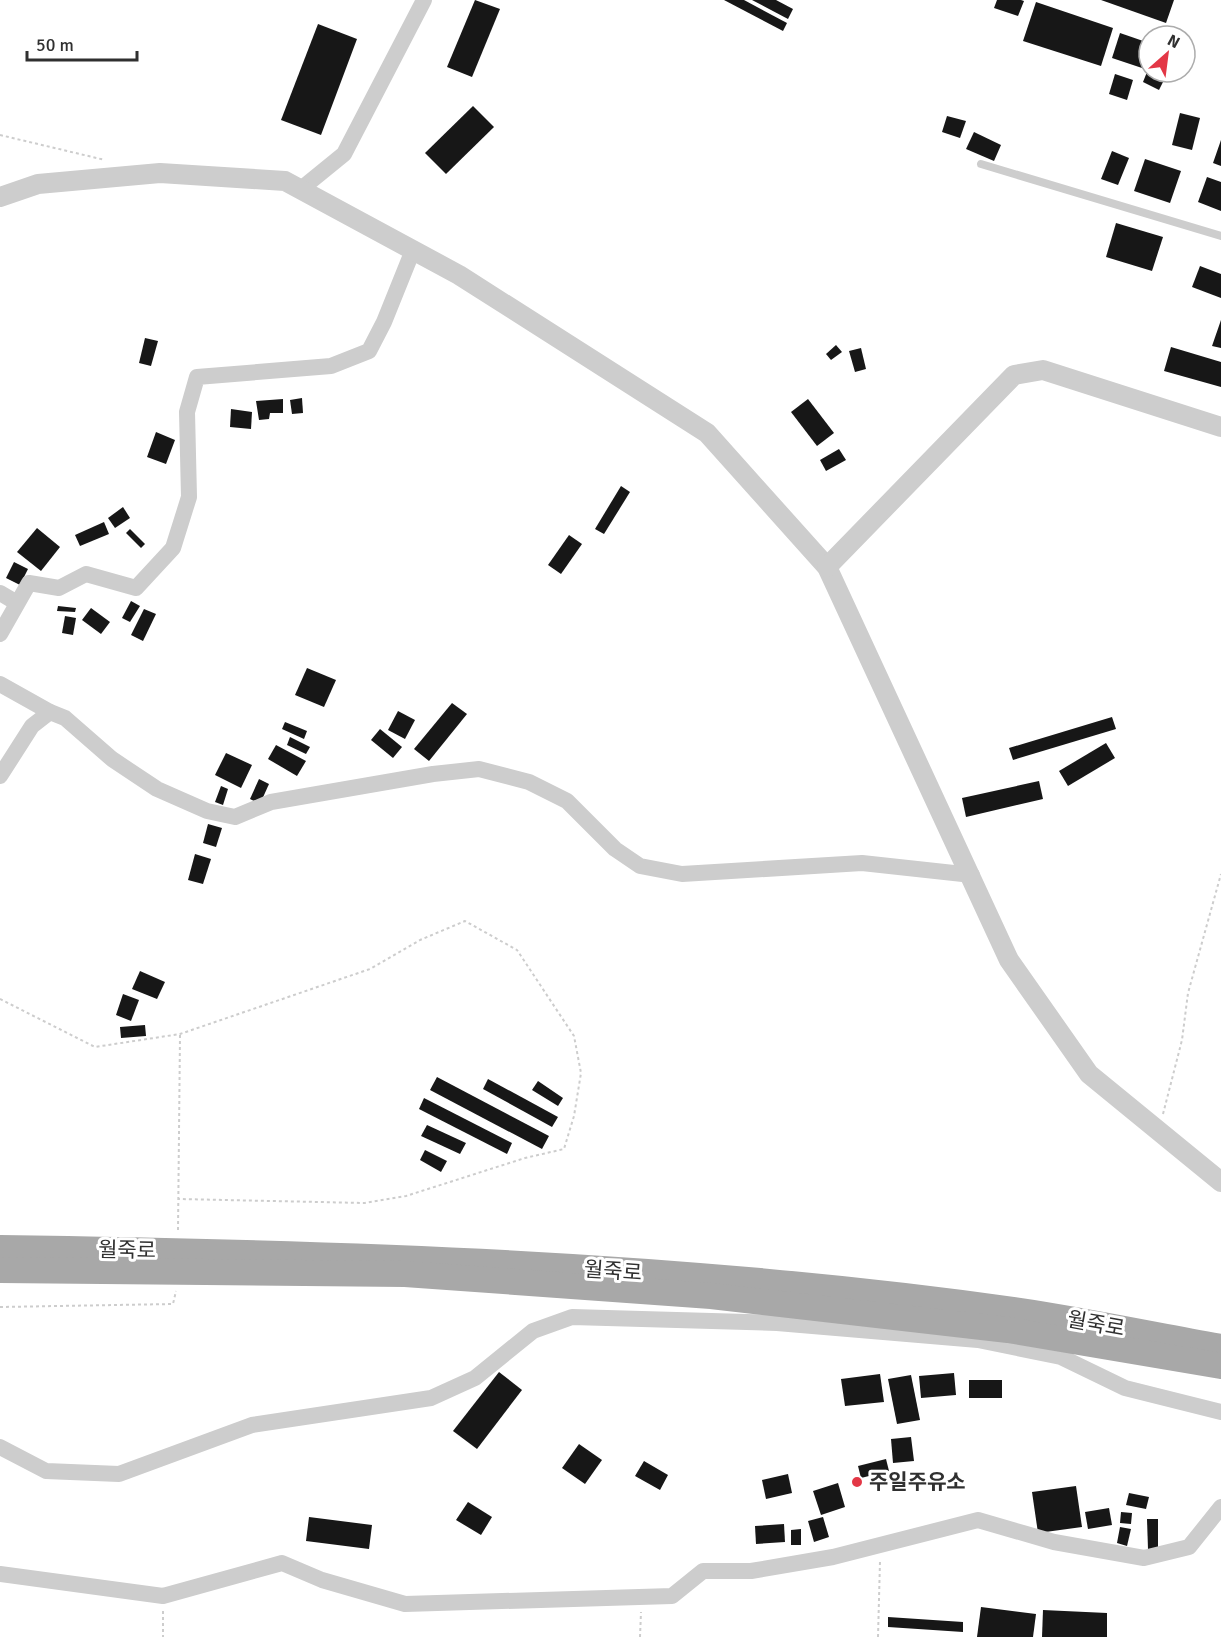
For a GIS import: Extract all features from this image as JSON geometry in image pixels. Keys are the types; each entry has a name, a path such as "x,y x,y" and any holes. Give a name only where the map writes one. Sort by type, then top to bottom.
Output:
{"main road":[{"name":"월죽로","path":"0,1248 236,1251 463,1259 704,1277 1021,1311 1221,1347"},
{"name":"월죽로","path":"0,1270 405,1274 711,1296 1008,1330 1221,1366"}],"street":[{"path":"301,189 344,154 353,132 398,54 424,0"},
{"path":"0,197 38,184 160,173 285,181 459,275 707,433 827,567 1009,960 1089,1074 1221,1182"},
{"path":"0,634 29,583 59,588 86,574 136,588 173,548 189,497 187,412 197,377 331,366 369,351 384,322 413,250"},
{"path":"827,567 1014,375 1043,370 1221,427"},
{"path":"0,593 18,603"},
{"path":"0,684 65,718 112,759 157,789 207,811 235,816 271,802 433,774 479,769 528,782 567,801 615,849 640,866 682,874 862,863 972,876"},
{"path":"0,776 32,726 50,712"},
{"path":"0,1447 46,1471 119,1473 252,1425 431,1398 475,1378 532,1331 572,1317 777,1323 978,1340 1061,1358 1125,1388 1221,1412"},
{"path":"0,1574 163,1596 282,1563 322,1580 405,1604 672,1596 703,1571 751,1571 833,1557 978,1520 1054,1542 1144,1558 1189,1547 1221,1507"}],"lane":[{"path":"981,164 1221,236"}],"path":[{"path":"0,135 115,162"},
{"path":"1159,1131 1182,1040 1188,993 1221,874"},
{"path":"0,999 95,1047 180,1034 370,969 420,940 465,921 517,950 574,1036 580,1073 574,1116 564,1149 525,1158 406,1196 365,1203 178,1199"},
{"path":"178,1239 180,1034"},
{"path":"0,1307 173,1304 178,1281"},
{"path":"878,1637 881,1543"},
{"path":"163,1596 163,1637"},
{"path":"640,1637 641,1597"}],"building":[{"path":"475,0 500,9 472,77 447,67"},
{"path":"724,0 744,0 787,23 783,31"},
{"path":"752,0 776,0 793,9 788,19"},
{"path":"997,0 1024,1 1018,16 994,8"},
{"path":"1101,0 1174,0 1166,23"},
{"path":"1036,2 1113,28 1101,66 1023,41"},
{"path":"318,24 357,39 321,135 281,120"},
{"path":"1120,33 1137,39 1137,66 1112,58"},
{"path":"1115,74 1133,80 1127,100 1109,94"},
{"path":"1147,84 1162,84 1159,90"},
{"path":"473,106 494,127 446,174 425,153"},
{"path":"1180,113 1200,118 1192,150 1172,145"},
{"path":"947,116 966,121 960,138 942,132"},
{"path":"974,132 1001,145 994,161 966,149"},
{"path":"1221,140 1221,166 1213,163"},
{"path":"1112,151 1129,158 1118,185 1101,179"},
{"path":"1145,159 1181,171 1170,203 1134,191"},
{"path":"1207,177 1221,182 1221,211 1198,202"},
{"path":"1116,223 1163,237 1152,271 1106,257"},
{"path":"1200,266 1221,274 1221,298 1192,287"},
{"path":"1221,320 1221,348 1212,346"},
{"path":"145,338 158,341 151,366 139,363"},
{"path":"836,345 842,352 831,360 826,354"},
{"path":"1171,347 1221,362 1221,387 1164,371"},
{"path":"861,348 866,369 855,372 849,351"},
{"path":"302,398 303,413 292,414 290,400"},
{"path":"283,399 283,413 270,413 269,419 259,420 256,401"},
{"path":"808,399 834,433 817,446 791,412"},
{"path":"231,409 252,412 251,429 230,427"},
{"path":"156,432 175,440 166,464 147,457"},
{"path":"839,449 846,460 826,471 820,460"},
{"path":"621,486 630,492 604,534 595,529"},
{"path":"123,507 130,518 115,528 108,518"},
{"path":"104,522 109,534 80,546 75,535"},
{"path":"37,528 60,547 41,571 17,552"},
{"path":"130,529 145,544 141,548 126,533"},
{"path":"569,535 582,544 561,574 548,565"},
{"path":"14,562 28,569 20,585 6,578"},
{"path":"131,601 140,606 130,622 122,618"},
{"path":"58,606 76,608 75,612 57,611"},
{"path":"91,608 110,622 101,634 82,620"},
{"path":"144,609 156,614 143,641 131,635"},
{"path":"65,616 76,618 73,635 62,633"},
{"path":"307,668 336,680 324,707 295,695"},
{"path":"452,703 467,714 429,761 414,749"},
{"path":"398,711 415,720 405,739 388,730"},
{"path":"1112,717 1116,729 1013,760 1009,748"},
{"path":"285,722 307,731 304,739 282,729"},
{"path":"380,729 402,747 393,758 371,740"},
{"path":"290,737 310,747 306,754 287,745"},
{"path":"1106,743 1115,758 1068,786 1059,771"},
{"path":"276,745 306,761 297,776 268,759"},
{"path":"226,753 252,765 241,788 215,775"},
{"path":"259,779 269,784 260,804 250,799"},
{"path":"1039,781 1043,799 966,817 962,798"},
{"path":"221,786 228,789 223,805 215,802"},
{"path":"208,824 222,828 216,847 203,843"},
{"path":"195,854 211,859 203,884 188,880"},
{"path":"140,971 165,982 157,999 132,989"},
{"path":"123,994 139,1000 131,1021 116,1015"},
{"path":"145,1025 146,1036 121,1038 120,1027"},
{"path":"437,1077 549,1136 542,1149 430,1090"},
{"path":"488,1079 558,1117 552,1127 483,1089"},
{"path":"538,1081 563,1098 558,1106 532,1090"},
{"path":"424,1098 512,1143 507,1154 419,1109"},
{"path":"427,1125 466,1143 460,1154 421,1136"},
{"path":"425,1150 447,1161 441,1172 420,1160"},
{"path":"499,1372 522,1390 477,1449 453,1431"},
{"path":"954,1373 956,1395 921,1398 919,1376"},
{"path":"880,1374 884,1402 845,1406 841,1379"},
{"path":"911,1375 920,1420 897,1424 888,1379"},
{"path":"969,1380 1002,1380 1002,1398 969,1398"},
{"path":"911,1437 914,1461 893,1463 891,1439"},
{"path":"579,1444 602,1460 585,1484 562,1468"},
{"path":"886,1459 889,1471 861,1478 858,1466"},
{"path":"644,1461 668,1475 660,1490 635,1476"},
{"path":"788,1474 792,1493 766,1499 762,1480"},
{"path":"838,1483 845,1507 821,1515 813,1491"},
{"path":"1076,1486 1082,1527 1038,1533 1032,1492"},
{"path":"1129,1493 1149,1497 1146,1509 1126,1505"},
{"path":"468,1502 492,1517 481,1535 456,1520"},
{"path":"1109,1508 1112,1525 1088,1529 1085,1512"},
{"path":"1121,1512 1132,1513 1131,1524 1120,1523"},
{"path":"309,1517 372,1525 369,1549 306,1541"},
{"path":"823,1517 829,1537 814,1542 808,1521"},
{"path":"1147,1519 1158,1519 1158,1549 1148,1549"},
{"path":"784,1524 785,1542 756,1544 755,1526"},
{"path":"1120,1527 1131,1529 1127,1546 1117,1543"},
{"path":"801,1529 801,1545 791,1545 791,1530"},
{"path":"981,1607 1036,1614 1033,1637 977,1637"},
{"path":"1043,1610 1107,1613 1107,1637 1042,1637"},
{"path":"888,1617 963,1622 963,1632 888,1627"}],"place":[{"name":"주일주유소","path":"857,1482"}]}
